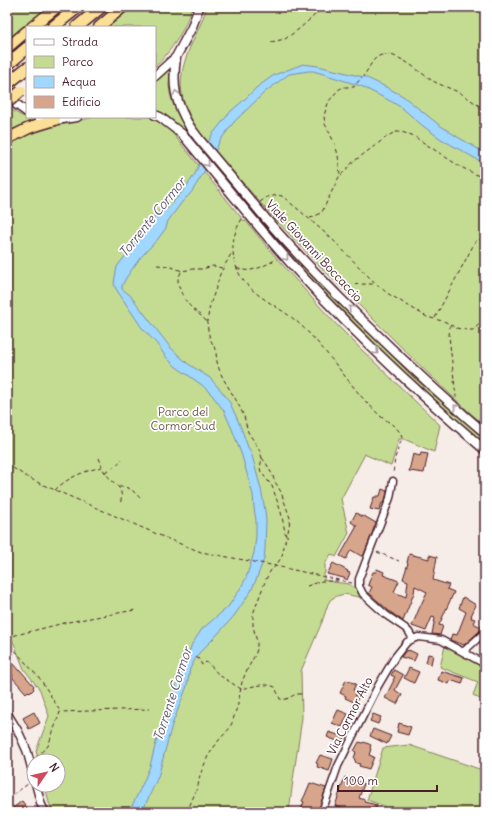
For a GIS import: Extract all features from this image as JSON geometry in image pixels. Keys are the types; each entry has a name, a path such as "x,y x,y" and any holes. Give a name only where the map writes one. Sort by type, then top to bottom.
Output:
{"highway":[{"path":"33,26 57,7"},
{"path":"54,26 78,7"},
{"path":"78,26 101,7"},
{"path":"100,26 123,7"},
{"path":"7,48 26,32"},
{"path":"7,65 26,49"},
{"path":"10,82 26,69"},
{"path":"7,103 24,89"},
{"path":"7,139 29,128 56,120"}],"main road":[{"path":"156,75 176,57 192,27 199,7"},
{"name":"Viale Giovanni Boccaccio","path":"176,57 174,68 175,94 183,116 199,139 267,220 332,290 411,367 485,433"},
{"path":"7,96 26,111"},
{"name":"Viale Giovanni Boccaccio","path":"156,115 169,123 182,134 260,228 324,299 400,375 441,413 485,450"},
{"path":"44,118 56,120 70,118"}],"street":[{"path":"393,481 390,498 359,579 359,586 363,594 386,615 405,628 413,639 427,638 441,640 485,664"},
{"path":"463,652 485,632"},
{"name":"Via Cormor Alto","path":"322,812 338,766 378,686 395,657 407,642 413,639"},
{"path":"7,713 21,737 28,753"},
{"path":"38,793 45,812"}],"path":[{"path":"271,42 285,39 324,7"},
{"path":"340,175 335,144 325,124 324,116 326,109 338,90 343,87 354,87 378,56 386,54 404,60 432,80 461,94 485,109"},
{"path":"309,218 314,218 322,212 340,175 353,162 395,132 412,135 459,166 485,179"},
{"path":"273,196 282,196 309,218 387,294 427,317 450,324 456,328 473,330 485,319"},
{"path":"243,219 236,231 232,252 233,260 241,277 264,298 295,320 306,330 379,415 400,431 402,438 395,458 393,481"},
{"path":"435,319 475,242 485,239"},
{"path":"187,812 208,756 232,723 246,672 256,653 257,642 253,626 253,614 266,579 282,556 290,518 273,476 248,432 244,416 220,372 214,346 210,339 207,322 210,305 218,285 222,269 232,252"},
{"path":"237,268 242,271 249,271 268,263 283,254"},
{"path":"158,265 169,266 182,271 202,269 213,266 222,269"},
{"path":"182,271 178,278 178,284 182,293 192,308 207,322"},
{"path":"332,290 346,286 376,284"},
{"path":"450,324 450,342 457,409"},
{"path":"99,458 104,472 121,490 120,505"},
{"path":"262,458 260,472 272,486 281,512 286,537"},
{"path":"104,472 118,464 122,459"},
{"path":"7,464 27,478 201,552 276,566 325,578 349,582 359,586"},
{"path":"54,490 63,482 71,478 91,469 102,467"},
{"path":"119,487 125,486 130,488 142,500"},
{"path":"370,549 399,561"},
{"path":"307,586 322,582 341,581"},
{"path":"7,636 68,622 135,610"},
{"path":"7,640 41,680 60,712"},
{"path":"196,657 202,665 206,662 219,675 241,689 272,685 275,687 280,699 282,700 287,700 296,694 302,694"},
{"path":"60,712 149,709"},
{"path":"41,753 48,746 60,712"},
{"path":"7,799 26,787"}],"green space":[{"path":"7,7 50,7 26,26 7,42"},
{"path":"132,7 192,7 186,24 177,39 167,54 156,66 156,26 108,26"},
{"path":"207,7 485,7 485,426 423,369 282,227 198,130 183,99 181,81 184,64"},
{"path":"170,70 169,86 172,102 196,144 172,120 156,110 156,82 166,71"},
{"path":"8,107 20,115 32,120 31,125 12,129 7,133"},
{"name":"Parco del Cormor Sud","path":"90,118 152,118 160,122 170,130 244,221 245,220 278,260 335,323 440,425 434,452 404,439 399,439 391,466 364,454 341,499 349,533 336,557 331,554 325,564 324,580 349,584 358,590 366,599 344,594 331,599 301,671 302,718 289,812 54,812 49,803 47,793 66,793 66,753 37,753 36,751 49,716 40,690 24,669 7,629 7,144 30,132"},
{"path":"272,235 412,376 485,439 485,444 409,379 299,266"},
{"path":"445,646 485,667 485,702 473,695 478,682 440,667"},
{"path":"409,745 485,771 485,812 383,812 384,806 367,800 383,748"}],"water":[{"path":"303,64 365,77 403,96 438,124 485,153 485,164 441,139 402,108 361,86 313,71 289,74 265,92 234,122 219,142 204,172 191,193 182,202 168,221 166,228 158,239 140,258 126,278 122,289 130,295 170,347 187,363 210,378 230,403 251,452 261,489 266,521 264,559 251,591 234,616 199,653 193,663 190,669 187,686 172,725 158,777 142,812 129,812 150,766 162,719 192,644 202,629 228,607 246,578 254,553 256,521 253,495 242,456 224,411 202,385 175,366 166,357 157,344 142,328 116,289 114,284 117,267 156,214 159,211 165,211 191,180 211,136 231,111 256,88 274,75"}],"building":[{"path":"421,453 428,454 424,473 409,471 413,454 420,456"},
{"path":"382,489 387,491 386,497 379,511 370,509 374,497 380,496"},
{"path":"356,513 376,523 363,557 351,550 346,559 340,556 357,526 351,522"},
{"path":"409,554 429,559 429,555 437,557 433,580 449,585 447,589 454,592 439,625 443,626 440,635 432,634 435,618 432,617 426,631 412,626 427,592 415,586 414,593 403,621 369,593 372,587 368,585 370,579 373,572 376,572 377,569 384,572 383,575 399,581 394,592 406,597 408,581 403,579"},
{"path":"333,563 350,573 347,580 327,574"},
{"path":"463,597 476,605 471,618 475,619 473,623 483,628 464,645 450,640 452,634 457,635 466,612 459,608"},
{"path":"406,650 417,654 414,661 401,657"},
{"path":"428,654 433,655 431,664 426,663"},
{"path":"14,664 34,686 34,689 30,693 28,691 26,693 8,670"},
{"path":"409,668 419,672 414,683 404,678"},
{"path":"394,670 403,675 395,690 402,695 397,704 385,698 395,677 391,675"},
{"path":"441,671 464,678 462,684 450,680 449,684 438,680"},
{"path":"346,680 356,684 353,690 357,691 355,695 358,697 356,703 345,698 346,696 340,693"},
{"path":"338,710 348,714 342,727 332,723"},
{"path":"34,712 40,723 29,729 23,718"},
{"path":"373,714 381,717 378,724 370,721"},
{"path":"399,723 411,727 408,735 397,732"},
{"path":"373,729 391,736 387,744 370,736"},
{"path":"329,732 344,737 342,743 327,737"},
{"path":"359,742 364,742 371,745 369,755 374,757 369,769 359,766 360,764 356,763 354,758 356,752 354,751"},
{"path":"320,755 333,759 329,771 317,767 318,764 316,763"},
{"path":"345,777 364,784 359,798 365,800 364,802 377,805 375,811 367,809 366,812 358,812 335,806"},
{"path":"310,783 326,788 318,812 300,812 304,802 302,801"},
{"path":"22,801 30,812 16,812 13,808"}],"water label":[{"name":"Torrente Cormor","path":"152,217"},
{"name":"Torrente Cormor","path":"172,694"}]}
